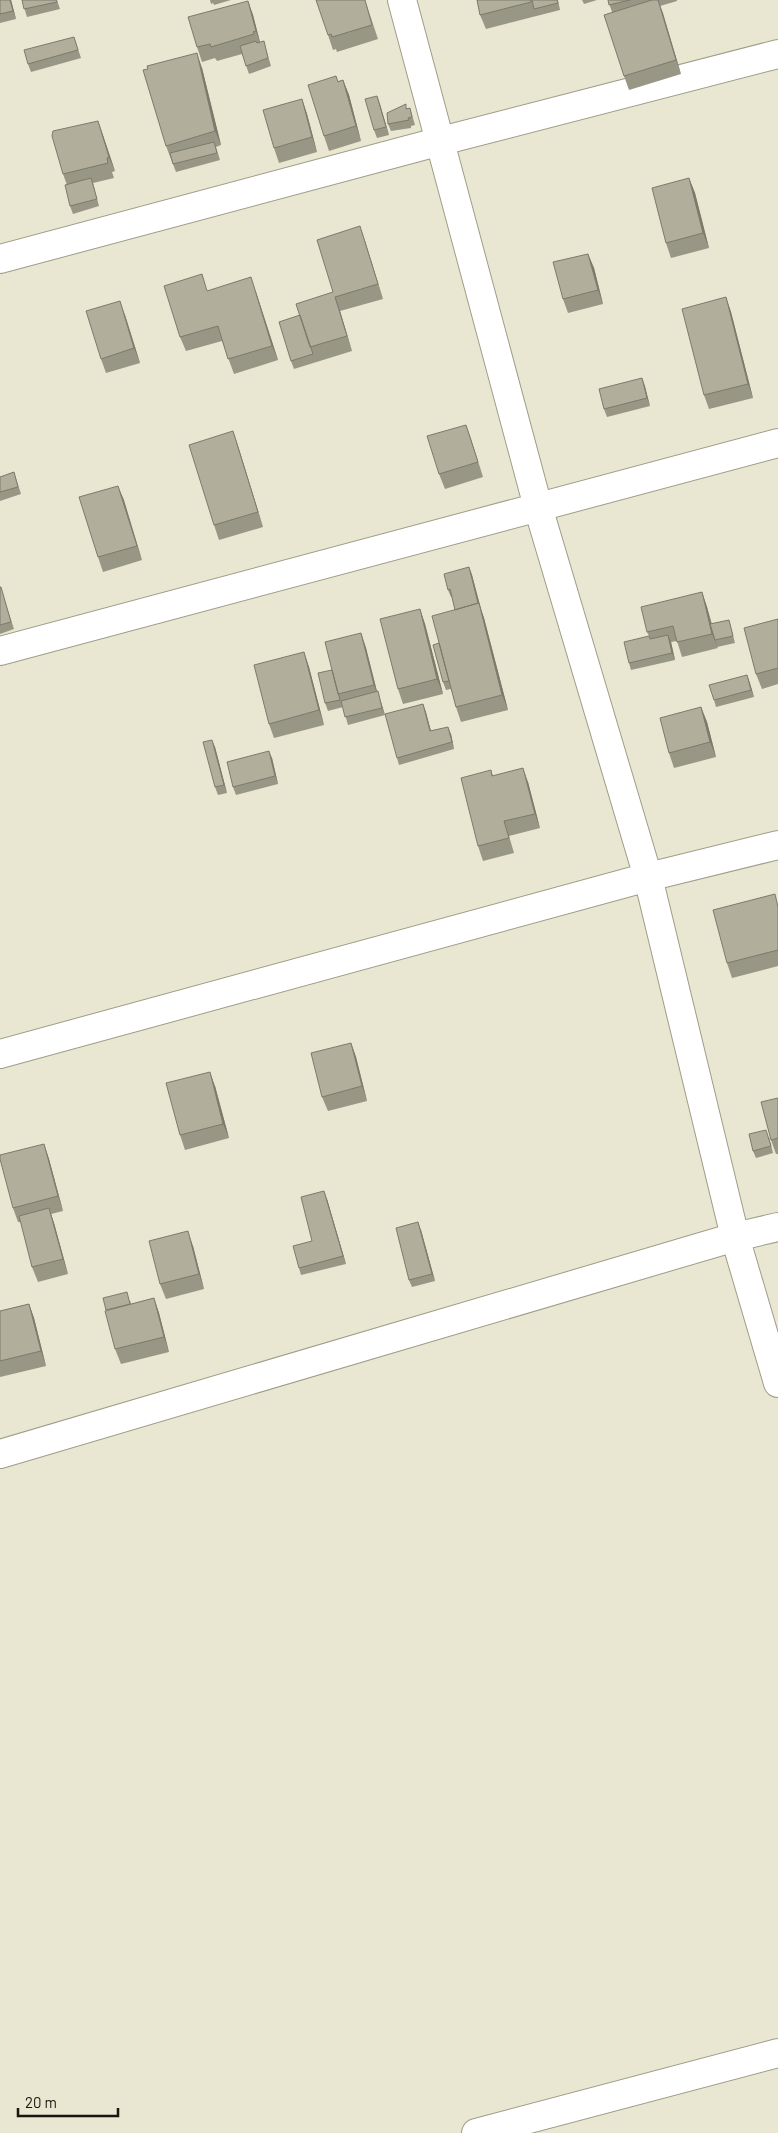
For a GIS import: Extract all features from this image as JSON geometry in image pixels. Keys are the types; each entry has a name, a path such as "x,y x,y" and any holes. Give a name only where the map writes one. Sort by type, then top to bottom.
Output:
{"street":[{"path":"402,0 538,507 648,877 736,1237 778,1383"},
{"path":"0,259 441,141 778,54"},
{"path":"0,652 778,443"},
{"path":"0,1054 648,877 778,845"},
{"path":"0,1454 736,1237 778,1227"},
{"path":"476,2133 778,2053"}],"building":[{"path":"0,0 10,0 13,11 0,14"},
{"path":"22,0 56,0 57,2 24,9"},
{"path":"316,0 365,0 372,25 332,37 331,34 328,35"},
{"path":"477,0 531,0 531,2 480,15"},
{"path":"532,0 557,0 558,3 534,9"},
{"path":"608,0 630,0 609,5"},
{"path":"652,0 658,0 676,60 624,76 604,15"},
{"path":"248,1 256,31 253,32 254,34 211,47 210,44 197,47 188,17"},
{"path":"74,37 78,50 28,64 24,50"},
{"path":"256,41 257,43 264,41 268,58 246,66 240,46"},
{"path":"197,53 215,131 166,146 143,70 148,69 147,66"},
{"path":"336,76 338,82 343,80 356,126 324,136 308,85"},
{"path":"377,96 386,127 374,130 365,99"},
{"path":"302,99 312,137 274,148 263,110"},
{"path":"406,104 406,109 410,108 412,117 408,118 409,120 388,124 387,113"},
{"path":"98,121 109,157 107,158 108,163 63,174 52,136 53,131"},
{"path":"214,142 217,153 173,164 170,153"},
{"path":"91,178 97,199 70,206 65,185"},
{"path":"689,178 703,233 666,243 652,188"},
{"path":"360,226 378,284 335,297 347,336 310,347 296,304 333,292 317,240"},
{"path":"588,254 598,290 563,299 553,262"},
{"path":"202,274 207,291 251,277 272,346 228,359 218,326 180,337 164,286"},
{"path":"726,297 748,384 704,395 682,309"},
{"path":"120,301 134,348 101,359 86,311"},
{"path":"300,315 313,354 291,361 279,322"},
{"path":"642,378 647,398 604,409 599,389"},
{"path":"466,425 478,462 439,474 427,436"},
{"path":"233,431 258,512 214,525 189,445"},
{"path":"14,472 18,487 0,492 0,477"},
{"path":"118,486 137,546 98,557 79,497"},
{"path":"469,567 478,603 455,610 444,574"},
{"path":"0,587 11,622 0,625"},
{"path":"702,592 712,634 677,642 673,626 647,632 641,607"},
{"path":"479,603 502,695 456,707 432,616"},
{"path":"420,609 437,679 398,689 380,619"},
{"path":"778,619 778,668 756,674 744,628"},
{"path":"729,620 733,636 715,640 710,624"},
{"path":"361,633 374,685 338,694 325,642"},
{"path":"668,635 672,653 629,663 624,642 649,636 650,639"},
{"path":"439,643 449,681 443,682 433,645"},
{"path":"304,652 319,710 269,724 254,665"},
{"path":"332,670 340,700 325,703 318,673"},
{"path":"747,675 751,690 714,700 709,685"},
{"path":"378,691 382,708 345,717 341,701"},
{"path":"423,704 430,731 448,727 452,742 397,758 385,714"},
{"path":"701,707 710,742 669,753 660,718"},
{"path":"212,740 224,785 215,787 203,742"},
{"path":"269,751 275,776 233,787 227,762"},
{"path":"523,768 535,814 504,821 509,838 478,846 461,778 491,770 492,776"},
{"path":"775,894 778,907 778,950 727,963 713,910"},
{"path":"351,1043 362,1086 322,1097 311,1053"},
{"path":"210,1072 223,1124 180,1135 166,1083"},
{"path":"778,1098 778,1138 771,1140 761,1102"},
{"path":"766,1130 771,1146 753,1151 749,1134"},
{"path":"44,1144 58,1196 13,1208 0,1155"},
{"path":"324,1191 343,1256 299,1268 293,1246 312,1241 301,1197"},
{"path":"49,1208 63,1259 32,1267 19,1216"},
{"path":"418,1222 432,1274 409,1280 396,1228"},
{"path":"188,1231 199,1274 160,1284 149,1241"},
{"path":"127,1292 130,1304 106,1310 103,1298"},
{"path":"154,1298 164,1337 115,1349 105,1311"},
{"path":"29,1304 41,1351 0,1361 0,1311"}]}
